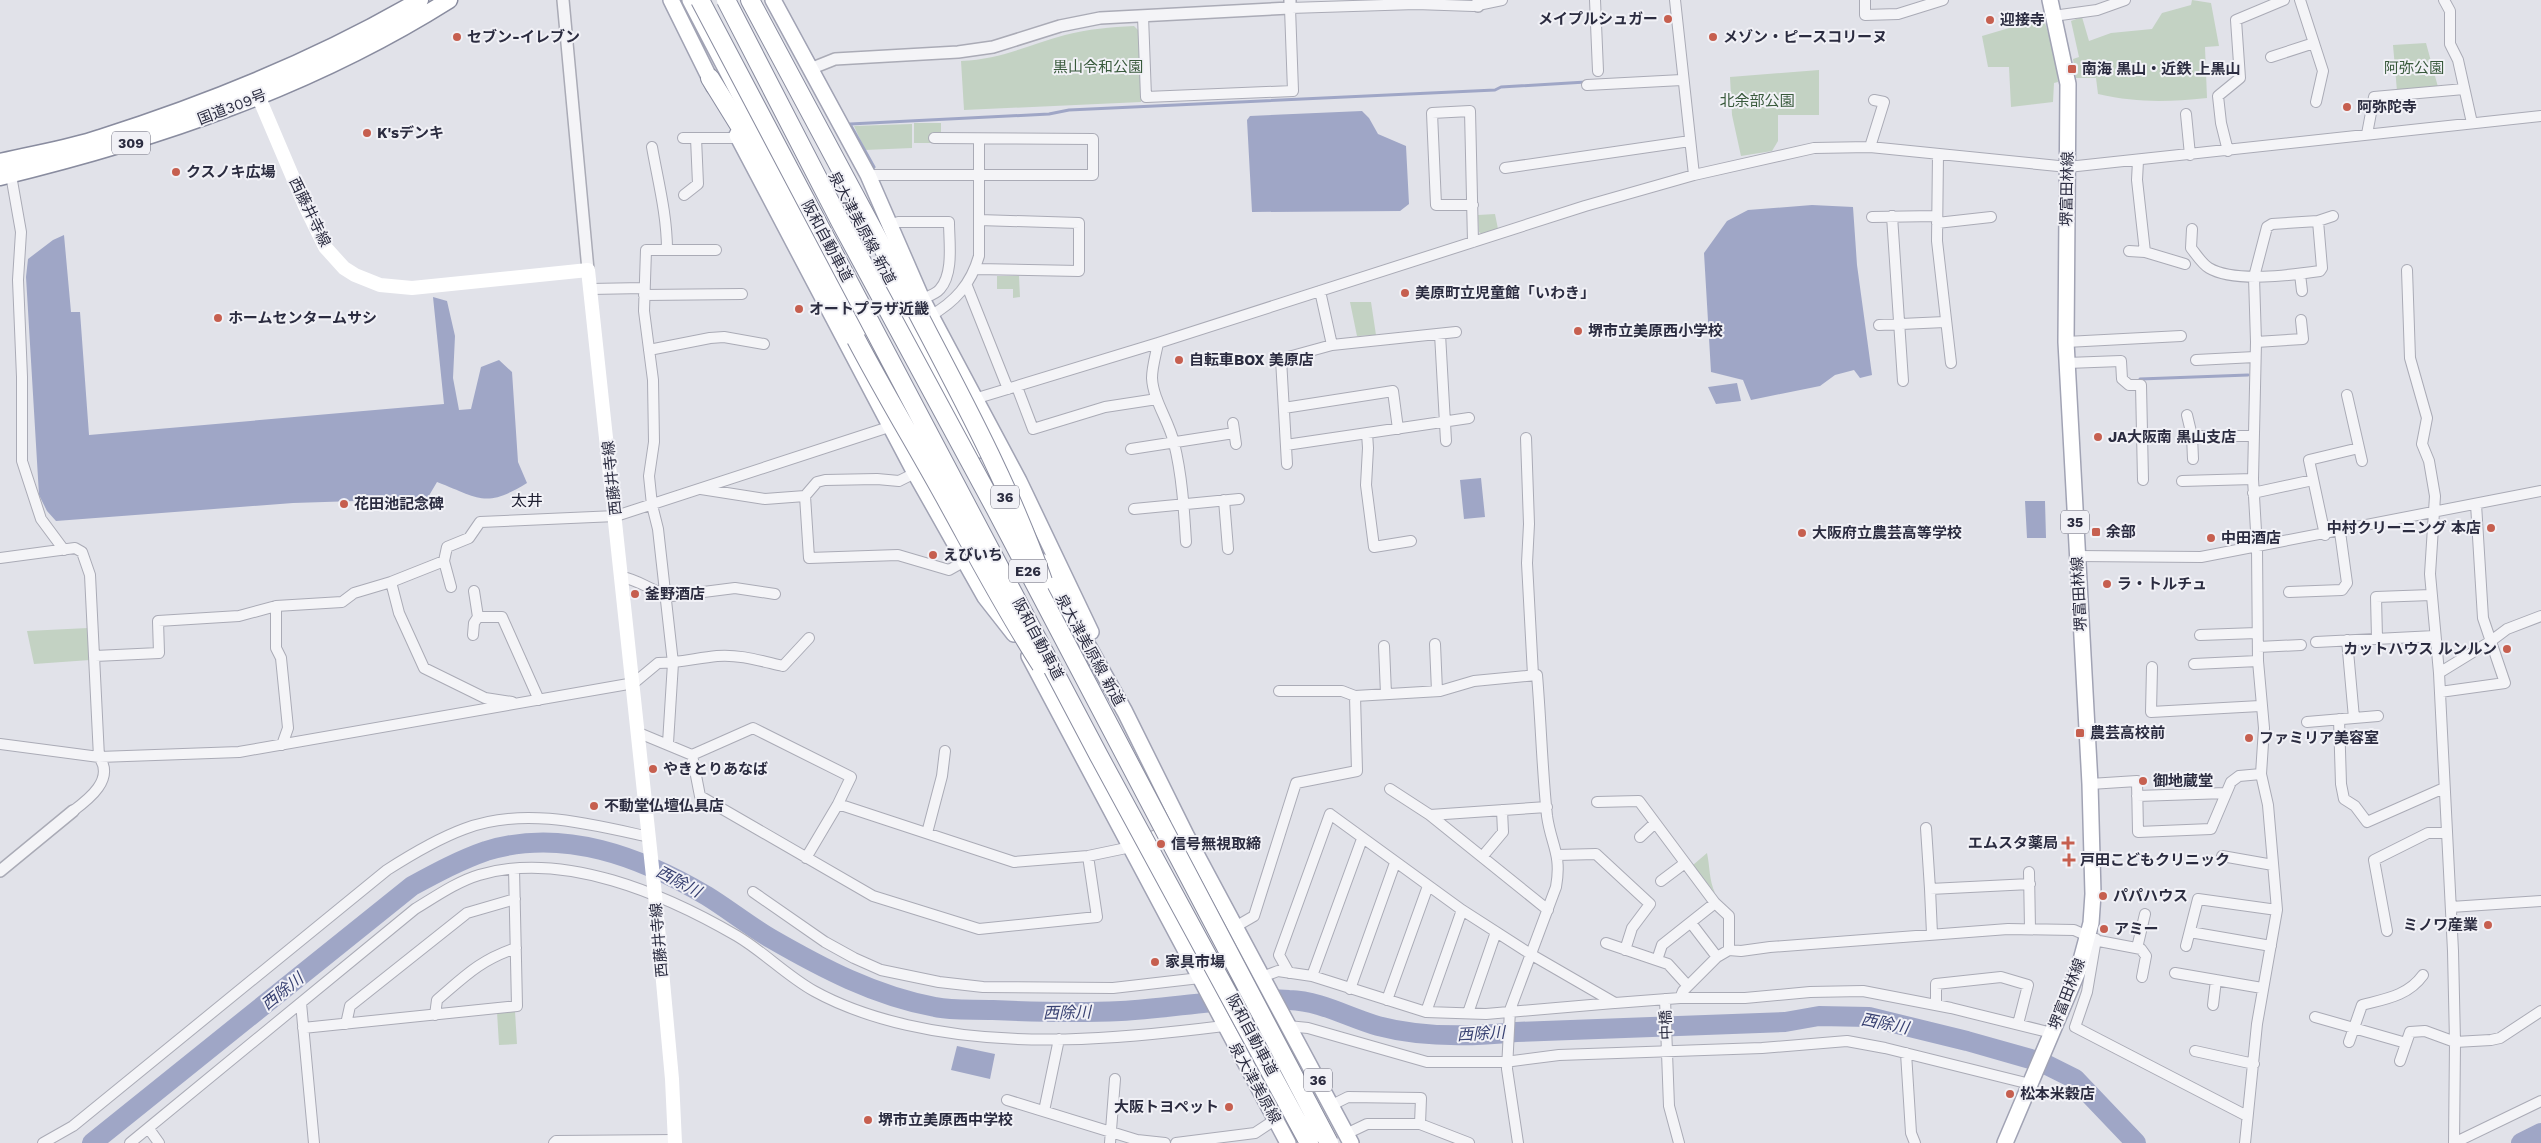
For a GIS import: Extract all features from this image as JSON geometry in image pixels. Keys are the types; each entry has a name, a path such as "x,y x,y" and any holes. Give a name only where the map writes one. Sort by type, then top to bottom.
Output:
{"highway":[{"name":"国道309号","path":"0,162 98,139 168,115 344,43 420,0"},
{"name":"国道309号","path":"5,176 142,140 259,98 383,39 449,0"},
{"name":"阪和自動車道","path":"700,0 1099,756 1309,1143"},
{"name":"阪和自動車道","path":"726,0 841,223 1329,1143"},
{"path":"752,5 923,308 1031,547 1062,637"},
{"path":"710,78 765,167 898,419 953,512 1012,620 1099,756"}],"main road":[{"path":"671,0 738,138 915,473 985,596 1024,648"},
{"path":"690,0 909,420 1024,648 1131,846 1223,1024"},
{"name":"36","path":"773,0 868,175 891,225 923,308 976,399 1024,490 1118,689 1125,712"},
{"name":"堺富田林線","path":"2005,1143 2052,1036 2092,937 2093,894 2090,784 2066,342 2068,84 2050,0"},
{"name":"泉大津美原線 新道","path":"752,5 954,405 1125,712 1235,927 1349,1139"},
{"name":"西藤井寺線","path":"252,81 324,246 344,268 366,281 394,288 412,288 588,270 639,733 672,1079 675,1142"},
{"name":"泉大津美原線","path":"1223,1024 1288,1143"}],"street":[{"path":"563,0 588,270"},
{"path":"810,69 835,59 982,49 1016,42 1080,21 1290,4 1478,3 1502,0"},
{"path":"1595,0 1598,71"},
{"path":"1675,0 1682,80 1694,175"},
{"path":"1865,0 1865,15 1898,14 1943,0"},
{"path":"2054,16 2097,10 2125,0"},
{"path":"2228,151 2221,124 2218,96 2240,78 2236,20 2265,4 2284,0"},
{"path":"2300,0 2323,71 2316,102"},
{"path":"2444,0 2450,11 2450,44 2458,60 2472,123"},
{"path":"1143,16 1146,97 1293,92 1290,4"},
{"path":"2271,57 2314,43"},
{"path":"1587,85 1682,80"},
{"path":"2366,134 2374,97 2464,89"},
{"path":"1870,147 1884,102 1874,100"},
{"path":"1472,204 1436,205 1432,113 1470,110 1473,242"},
{"path":"2186,114 2190,155"},
{"path":"451,587 444,561 447,547 470,538 480,522 616,516 954,405 1158,343 1585,206 1694,175 1814,148 1870,147 2068,167 2138,161 2366,134 2541,116"},
{"path":"683,138 738,138"},
{"path":"684,195 698,184 696,138"},
{"path":"868,175 1093,175 1092,139 934,138"},
{"path":"923,308 947,306 967,286 976,269 979,256 979,139"},
{"path":"1505,168 1690,141"},
{"path":"652,147 659,192 667,223 668,250"},
{"path":"1938,154 1937,219 1951,363"},
{"path":"2138,161 2137,180 2145,252"},
{"path":"5,176 21,232 18,280 22,377 22,461 41,519 64,550"},
{"path":"1892,216 1903,381"},
{"path":"2245,1143 2262,988 2277,910 2268,805 2261,774 2264,728 2260,706 2257,633 2257,548 2252,480 2256,342 2254,277 2267,227 2272,224 2318,221 2333,216"},
{"path":"1872,217 1991,218"},
{"path":"976,269 1079,271 1079,223 979,220"},
{"path":"2192,229 2191,248 2208,268 2222,273 2254,277 2320,271 2322,268 2318,221"},
{"path":"891,225 898,222 949,222 950,248 946,276 939,290 923,308"},
{"path":"668,743 673,663 658,529 652,505 649,476 654,442 653,380 644,291 646,250 716,250"},
{"path":"2129,251 2145,252 2185,264"},
{"path":"2407,270 2410,358 2427,418 2422,444 2429,461 2435,496 2432,512 2431,595 2439,673 2451,907 2456,1042 2454,1143 2541,1101"},
{"path":"2300,274 2302,291"},
{"path":"967,286 1012,388 1033,429 1105,407 1157,399"},
{"path":"590,289 742,294"},
{"path":"1320,291 1332,345"},
{"path":"2256,342 2303,339 2301,320"},
{"path":"1879,325 1946,322"},
{"path":"1287,464 1281,359 1332,345 1456,332"},
{"path":"1440,334 1446,442"},
{"path":"2066,342 2180,336"},
{"path":"649,350 724,337 764,344"},
{"path":"1158,343 1152,378 1157,399 1170,427 1174,442 1184,504 1186,542"},
{"path":"2196,360 2255,357"},
{"path":"2067,363 2122,361 2122,379 2129,385 2141,385 2143,480"},
{"path":"1284,408 1392,391 1398,429"},
{"path":"2347,396 2362,461"},
{"path":"2187,415 2192,436 2192,459"},
{"path":"1286,444 1469,418"},
{"path":"1131,449 1235,433"},
{"path":"1366,433 1368,448 1366,484 1374,547 1411,541"},
{"path":"2192,436 2252,436"},
{"path":"1526,438 1527,562 1533,675"},
{"path":"2325,535 2309,460 2359,448"},
{"path":"915,473 899,481 877,479 825,480 817,482 805,496 808,558 898,554 949,570 965,561"},
{"path":"2182,481 2252,480"},
{"path":"2253,493 2314,480"},
{"path":"696,489 765,499 805,496"},
{"path":"2077,556 2201,557 2325,535 2541,491"},
{"path":"1134,509 1239,499"},
{"path":"1224,500 1228,549"},
{"path":"2440,692 2505,684 2483,618 2476,504"},
{"path":"2289,592 2342,590 2347,582 2340,532"},
{"path":"0,558 75,548 82,552 90,575 99,757 103,763 103,780 97,791 0,871"},
{"path":"94,656 159,653 158,621 239,616 276,606 342,602 354,593 391,582 444,561"},
{"path":"622,576 634,579 665,595 672,596 735,588 775,594"},
{"path":"391,582 399,613 424,668 485,698 520,703"},
{"path":"473,634 474,623 478,617 474,591"},
{"path":"2377,638 2376,597 2431,595"},
{"path":"276,606 276,648 281,658 288,728 282,745"},
{"path":"2439,673 2507,629 2541,616"},
{"path":"478,617 502,617 538,700"},
{"path":"2200,635 2257,633"},
{"path":"2316,642 2436,636"},
{"path":"0,744 99,757 239,752 634,684 658,663 673,663 718,656 748,657 783,666 809,638"},
{"path":"2347,640 2354,718"},
{"path":"1435,644 1437,691"},
{"path":"2258,646 2301,645"},
{"path":"1384,646 1386,694"},
{"path":"2194,664 2258,662"},
{"path":"2152,667 2152,712 2260,706"},
{"path":"1279,691 1342,690 1355,696 1437,691 1474,681 1537,675 1547,807 1559,869 1556,887 1510,1010 1507,1061 1518,1143"},
{"path":"1235,927 1254,916 1296,782 1357,771 1355,696"},
{"path":"2307,722 2378,716"},
{"path":"2339,719 2341,784 2344,799 2355,806 2367,822 2444,788"},
{"path":"692,755 753,728 851,777 838,804 806,858"},
{"path":"639,733 668,743 692,755"},
{"path":"927,833 942,776 945,751"},
{"path":"692,755 700,796 873,896 979,929 1097,917 1088,856"},
{"path":"2090,784 2137,781 2138,832 2211,829 2231,782 2239,776 2261,774"},
{"path":"1390,789 1430,815 1548,910"},
{"path":"2137,796 2226,793"},
{"path":"1597,802 1639,801 1715,903 1729,916 1730,950"},
{"path":"838,804 1014,862 1088,856 1131,846 1181,823"},
{"path":"1430,815 1547,807"},
{"path":"1482,856 1503,832 1502,810"},
{"path":"1289,973 1279,955 1330,814 1462,910 1532,955 1615,1003"},
{"path":"43,1143 73,1126 102,1104 387,870 424,847 466,828 496,820 536,818 649,841"},
{"path":"1640,837 1655,823"},
{"path":"1926,828 1932,934"},
{"path":"2387,931 2374,860 2428,833 2446,833"},
{"path":"1312,976 1362,839"},
{"path":"1557,855 1596,854 1650,904 1632,928 1625,950"},
{"path":"2222,856 2273,865"},
{"path":"1350,989 1395,863"},
{"path":"1661,881 1685,863"},
{"path":"130,1143 415,909 446,890 479,875 514,869 554,868 654,891 738,936 814,991 849,1006 907,1025 1016,1040 1132,1035 1223,1024"},
{"path":"303,1028 517,1006 514,869"},
{"path":"2029,872 2030,929"},
{"path":"1930,889 2030,884"},
{"path":"1387,1000 1428,886"},
{"path":"753,892 825,942 854,958 881,970 939,982 983,986 1113,988 1201,980"},
{"path":"346,1024 350,1006 467,913 514,899"},
{"path":"2186,946 2198,899 2277,910"},
{"path":"2451,907 2541,901"},
{"path":"1656,960 1662,945 1715,903"},
{"path":"1426,1012 1462,910"},
{"path":"2137,948 2145,914"},
{"path":"1691,922 1717,957"},
{"path":"1680,998 1688,986 1717,957 1730,950 1741,951 1932,934 2030,929 2074,930 2092,937 2137,948 2146,956 2142,977"},
{"path":"1468,1013 1496,932"},
{"path":"2190,932 2271,946"},
{"path":"2092,937 2087,992 2075,1027 2247,1116"},
{"path":"1606,943 1668,964 1688,986"},
{"path":"435,1015 437,1000 478,964 494,955 516,948"},
{"path":"1262,978 1278,971 1312,976 1426,1012 1468,1013 1680,998 1745,998 1810,992 1863,991 1936,1005 2018,1024 2052,1036"},
{"path":"2175,973 2262,988"},
{"path":"2349,1042 2362,1005 2401,995 2417,983 2423,975"},
{"path":"1936,1005 1936,984 2001,977 2028,986 2018,1024"},
{"path":"2214,1005 2216,980"},
{"name":"中橋","path":"1665,1000 1668,1106 1679,1143"},
{"path":"301,1003 314,1143"},
{"path":"2400,1061 2410,1032 2424,1031 2456,1042 2500,1038 2541,1011"},
{"path":"2315,1017 2406,1043"},
{"path":"1286,1022 1427,1062 1507,1061 1559,1055 1847,1041 2031,1081"},
{"path":"1044,1111 1059,1039"},
{"path":"2195,1051 2254,1064"},
{"path":"1906,1054 1911,1133 1915,1143"},
{"path":"1110,1143 1115,1079"},
{"path":"1332,1105 1348,1097 1421,1098 1420,1124"},
{"path":"1007,1100 1138,1140 1165,1143"},
{"path":"1176,1143 1233,1139 1255,1133 1276,1119"},
{"path":"1349,1139 1367,1124 1420,1124 1469,1143"},
{"path":"149,1128 159,1143"},
{"path":"554,1143 556,1141 675,1142"}],"green space":[{"path":"2192,0 2211,3 2219,46 2205,47 2207,98 2152,101 2126,99 2098,94 2096,78 2076,78 2073,59 2079,57 2071,21 2082,17 2089,41 2111,33 2152,29 2162,13 2191,5"},
{"path":"2045,23 2056,58 2058,82 2054,83 2053,102 2011,107 2009,67 1988,67 1982,36 2016,26"},
{"name":"黒山令和公園","path":"1134,26 1138,30 1141,102 964,110 961,61 1002,55 1074,33"},
{"name":"阿弥公園","path":"2426,43 2438,87 2397,91 2393,45"},
{"name":"北余部公園","path":"1819,70 1819,115 1778,115 1778,141 1772,151 1741,156 1732,115 1730,77"},
{"path":"914,123 941,123 941,133 934,133 934,143 914,143"},
{"path":"912,124 912,148 865,150 854,126"},
{"path":"1495,214 1498,229 1482,234 1479,232 1478,215"},
{"path":"997,276 1019,276 1020,297 1013,298 1013,289 997,289"},
{"path":"1350,302 1371,302 1376,335 1357,336"},
{"path":"88,628 90,660 34,664 27,631"},
{"path":"1707,853 1713,888 1715,893 1693,865"},
{"path":"515,1011 517,1044 499,1045 497,1012"}],"water":[{"path":"1362,111 1369,118 1378,134 1406,146 1409,204 1400,211 1252,212 1247,120 1250,116"},
{"path":"1812,205 1853,207 1857,265 1872,375 1860,378 1854,370 1835,375 1820,386 1751,400 1743,380 1711,372 1704,253 1727,221 1748,210"},
{"path":"64,235 71,312 80,312 89,435 444,404 433,297 447,301 455,336 453,378 459,410 471,409 481,367 499,360 512,372 518,462 527,483 501,496 482,498 437,482 427,499 410,507 356,501 293,503 56,521 47,511 39,495 26,277 28,259 53,240"},
{"path":"1737,383 1741,401 1716,404 1708,387"},
{"path":"1481,478 1485,517 1464,519 1460,480"},
{"path":"2025,501 2045,501 2046,538 2027,538"},
{"path":"957,1046 995,1054 990,1079 951,1070"}],"waterway":[{"path":"874,167 850,124 1049,114 1069,110 1495,90 1501,87 1586,82"},
{"path":"2140,379 2248,375"},
{"name":"西除川","path":"92,1143 412,886 457,863 486,851 515,844 544,842 572,844 601,850 655,869 707,896 770,938 829,970 891,996 935,1007 1041,1012 1089,1012 1142,1010 1247,1000 1289,1000 1323,1006 1378,1026 1395,1030 1447,1035 1785,1022 1819,1016 1869,1017 1967,1041 2041,1062 2075,1079 2136,1143"},
{"name":"西除川","path":"2521,1143 2541,1133"}],"place":[{"name":"メイプルシュガー","path":"1668,19"},
{"name":"迎接寺","path":"1990,20"},
{"name":"セブン-イレブン","path":"457,37"},
{"name":"メゾン・ピースコリーヌ","path":"1713,37"},
{"name":"南海 黒山・近鉄 上黒山","path":"2072,69"},
{"name":"阿弥陀寺","path":"2347,107"},
{"name":"K'sデンキ","path":"367,133"},
{"name":"クスノキ広場","path":"176,172"},
{"name":"美原町立児童館「いわき」","path":"1405,293"},
{"name":"オートプラザ近畿","path":"799,309"},
{"name":"ホームセンタームサシ","path":"218,318"},
{"name":"堺市立美原西小学校","path":"1578,331"},
{"name":"自転車BOX 美原店","path":"1179,360"},
{"name":"JA大阪南 黒山支店","path":"2098,437"},
{"name":"花田池記念碑","path":"344,504"},
{"name":"中村クリーニング 本店","path":"2491,528"},
{"name":"余部","path":"2096,532"},
{"name":"大阪府立農芸高等学校","path":"1802,533"},
{"name":"中田酒店","path":"2211,538"},
{"name":"えびいち","path":"933,555"},
{"name":"ラ・トルチュ","path":"2107,584"},
{"name":"釜野酒店","path":"635,594"},
{"name":"カットハウス ルンルン","path":"2507,649"},
{"name":"農芸高校前","path":"2080,733"},
{"name":"ファミリア美容室","path":"2249,738"},
{"name":"やきとりあなば","path":"653,769"},
{"name":"御地蔵堂","path":"2143,781"},
{"name":"不動堂仏壇仏具店","path":"594,806"},
{"name":"エムスタ薬局","path":"2068,843"},
{"name":"信号無視取締","path":"1161,844"},
{"name":"戸田こどもクリニック","path":"2069,860"},
{"name":"パパハウス","path":"2103,896"},
{"name":"ミノワ産業","path":"2488,925"},
{"name":"アミー","path":"2104,929"},
{"name":"家具市場","path":"1155,962"},
{"name":"松本米穀店","path":"2010,1094"},
{"name":"大阪トヨペット","path":"1229,1107"},
{"name":"堺市立美原西中学校","path":"868,1120"}],"district":[{"name":"太井","path":"527,500"}]}
